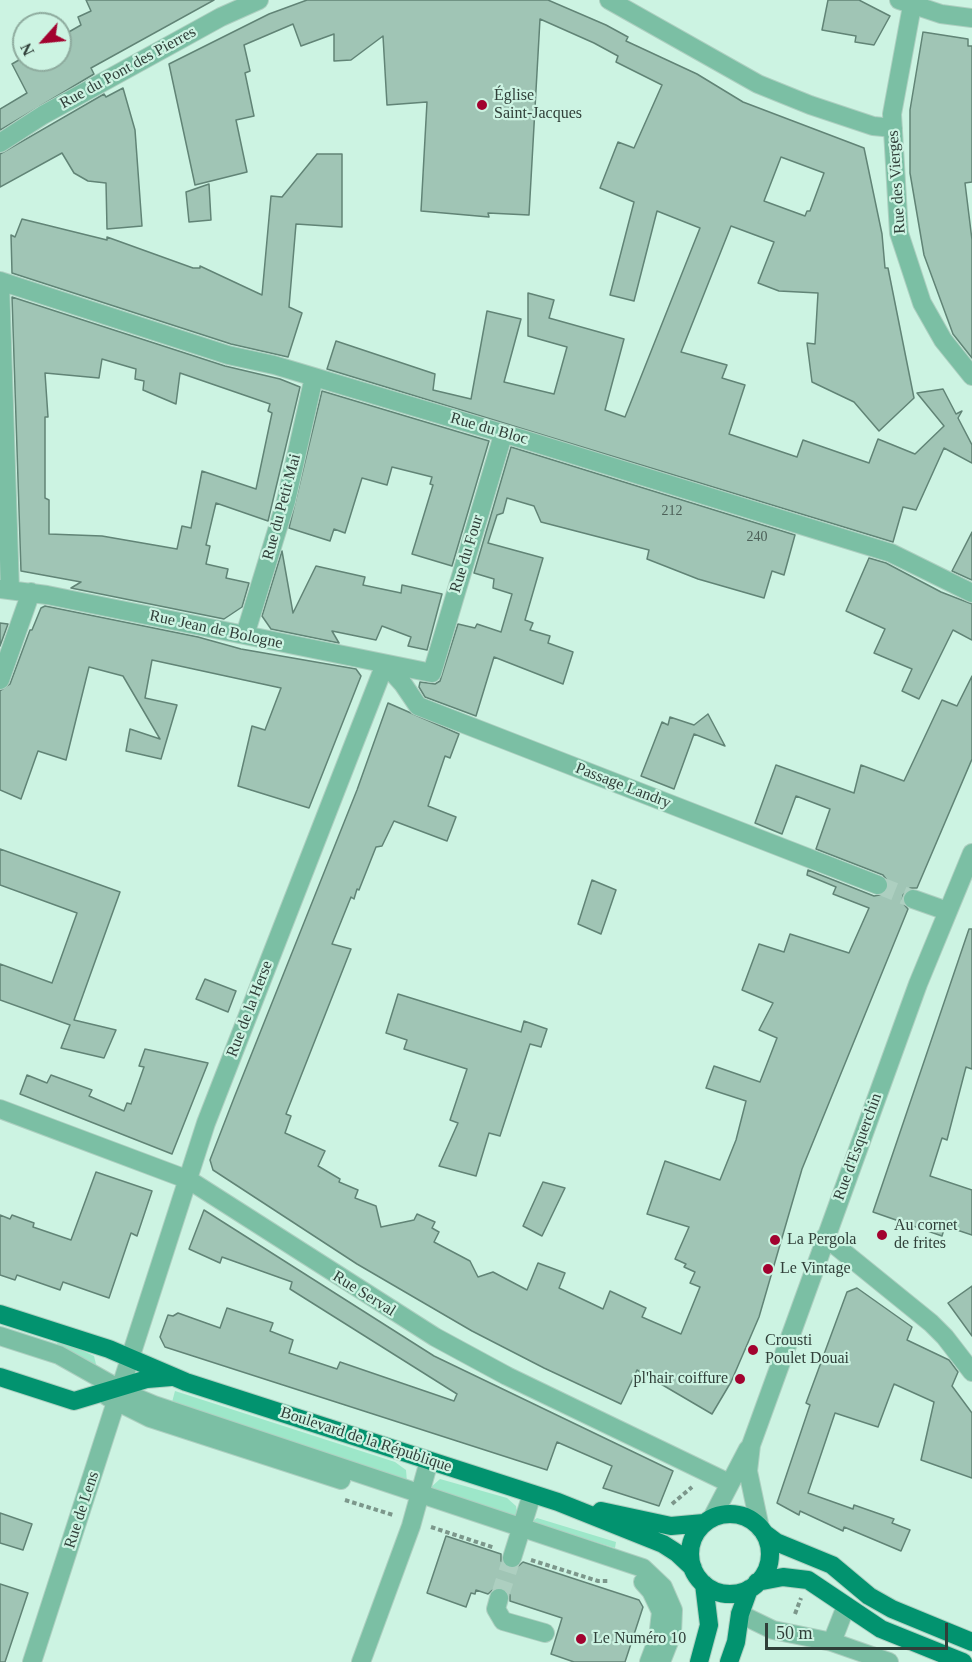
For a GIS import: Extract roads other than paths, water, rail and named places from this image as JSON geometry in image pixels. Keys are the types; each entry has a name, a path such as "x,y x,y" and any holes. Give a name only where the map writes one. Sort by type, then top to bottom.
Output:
{"main road":[{"name":"Boulevard de la République","path":"0,1314 80,1339 174,1377 558,1503 663,1544 693,1568"},
{"name":"Boulevard de la République","path":"0,1377 74,1401 116,1392 147,1379 174,1377"},
{"name":"Boulevard de la République","path":"558,1503 663,1525 708,1520"},
{"path":"699,1662 709,1625 704,1584 693,1568 691,1544 708,1520 725,1514 738,1515 776,1542 832,1565 869,1596 892,1609 972,1642"},
{"path":"729,1662 736,1642 740,1614 753,1585 765,1573 769,1556 762,1531"},
{"path":"704,1584 723,1593 783,1577 808,1580 890,1633 963,1662"}],"street":[{"name":"Rue du Pont des Pierres","path":"0,143 64,104 220,17 259,0"},
{"path":"609,0 758,84 810,105 873,126 893,128"},
{"path":"628,0 643,19"},
{"path":"906,3 941,14 972,18"},
{"name":"Rue des Vierges","path":"906,3 893,128 897,213 908,264 932,323 972,376"},
{"path":"0,281 5,590"},
{"name":"Rue du Bloc","path":"0,281 235,357 314,377 891,553 972,593"},
{"name":"Rue du Petit Mai","path":"245,635 286,501 314,377"},
{"name":"Rue du Four","path":"432,673 504,435"},
{"name":"Rue Jean de Bologne","path":"5,590 31,592 432,673"},
{"path":"0,680 31,592"},
{"name":"Passage Landry","path":"385,664 418,706 878,885"},
{"name":"Rue de la Herse","path":"132,1359 206,1123 385,664"},
{"name":"Rue d'Esquerchin","path":"708,1520 751,1445 825,1237 947,910 972,853"},
{"path":"913,899 947,910"},
{"name":"Rue Serval","path":"0,1109 189,1180 435,1337 507,1376 729,1483"},
{"path":"825,1237 938,1330 972,1372"},
{"path":"0,1336 59,1355 116,1392 150,1418 416,1506 516,1544 620,1569 643,1582 651,1591 661,1612 658,1638 649,1662"},
{"path":"0,1349 55,1367 116,1392"},
{"name":"Rue de Lens","path":"32,1662 116,1392 132,1359"},
{"name":"Rue d'Esquerchin","path":"751,1445 748,1471 762,1531"},
{"path":"361,1662 416,1506 429,1461"},
{"path":"516,1544 532,1494"},
{"path":"516,1544 623,1560 654,1577 670,1598 674,1620 670,1643 662,1662"},
{"path":"499,1598 496,1610 503,1621 545,1633"},
{"path":"832,1642 846,1606"},
{"path":"740,1614 762,1625 832,1642 889,1662"}],"tunnel":[{"path":"878,885 913,899"},
{"path":"499,1598 512,1558"}],"place":[{"name":"Église Saint-Jacques","path":"482,105"},
{"name":"Au cornet de frites","path":"882,1235"},
{"name":"La Pergola","path":"775,1240"},
{"name":"Le Vintage","path":"768,1269"},
{"name":"Crousti Poulet Douai","path":"753,1350"},
{"name":"pl'hair coiffure","path":"740,1379"},
{"name":"Le Numéro 10","path":"581,1639"}]}
